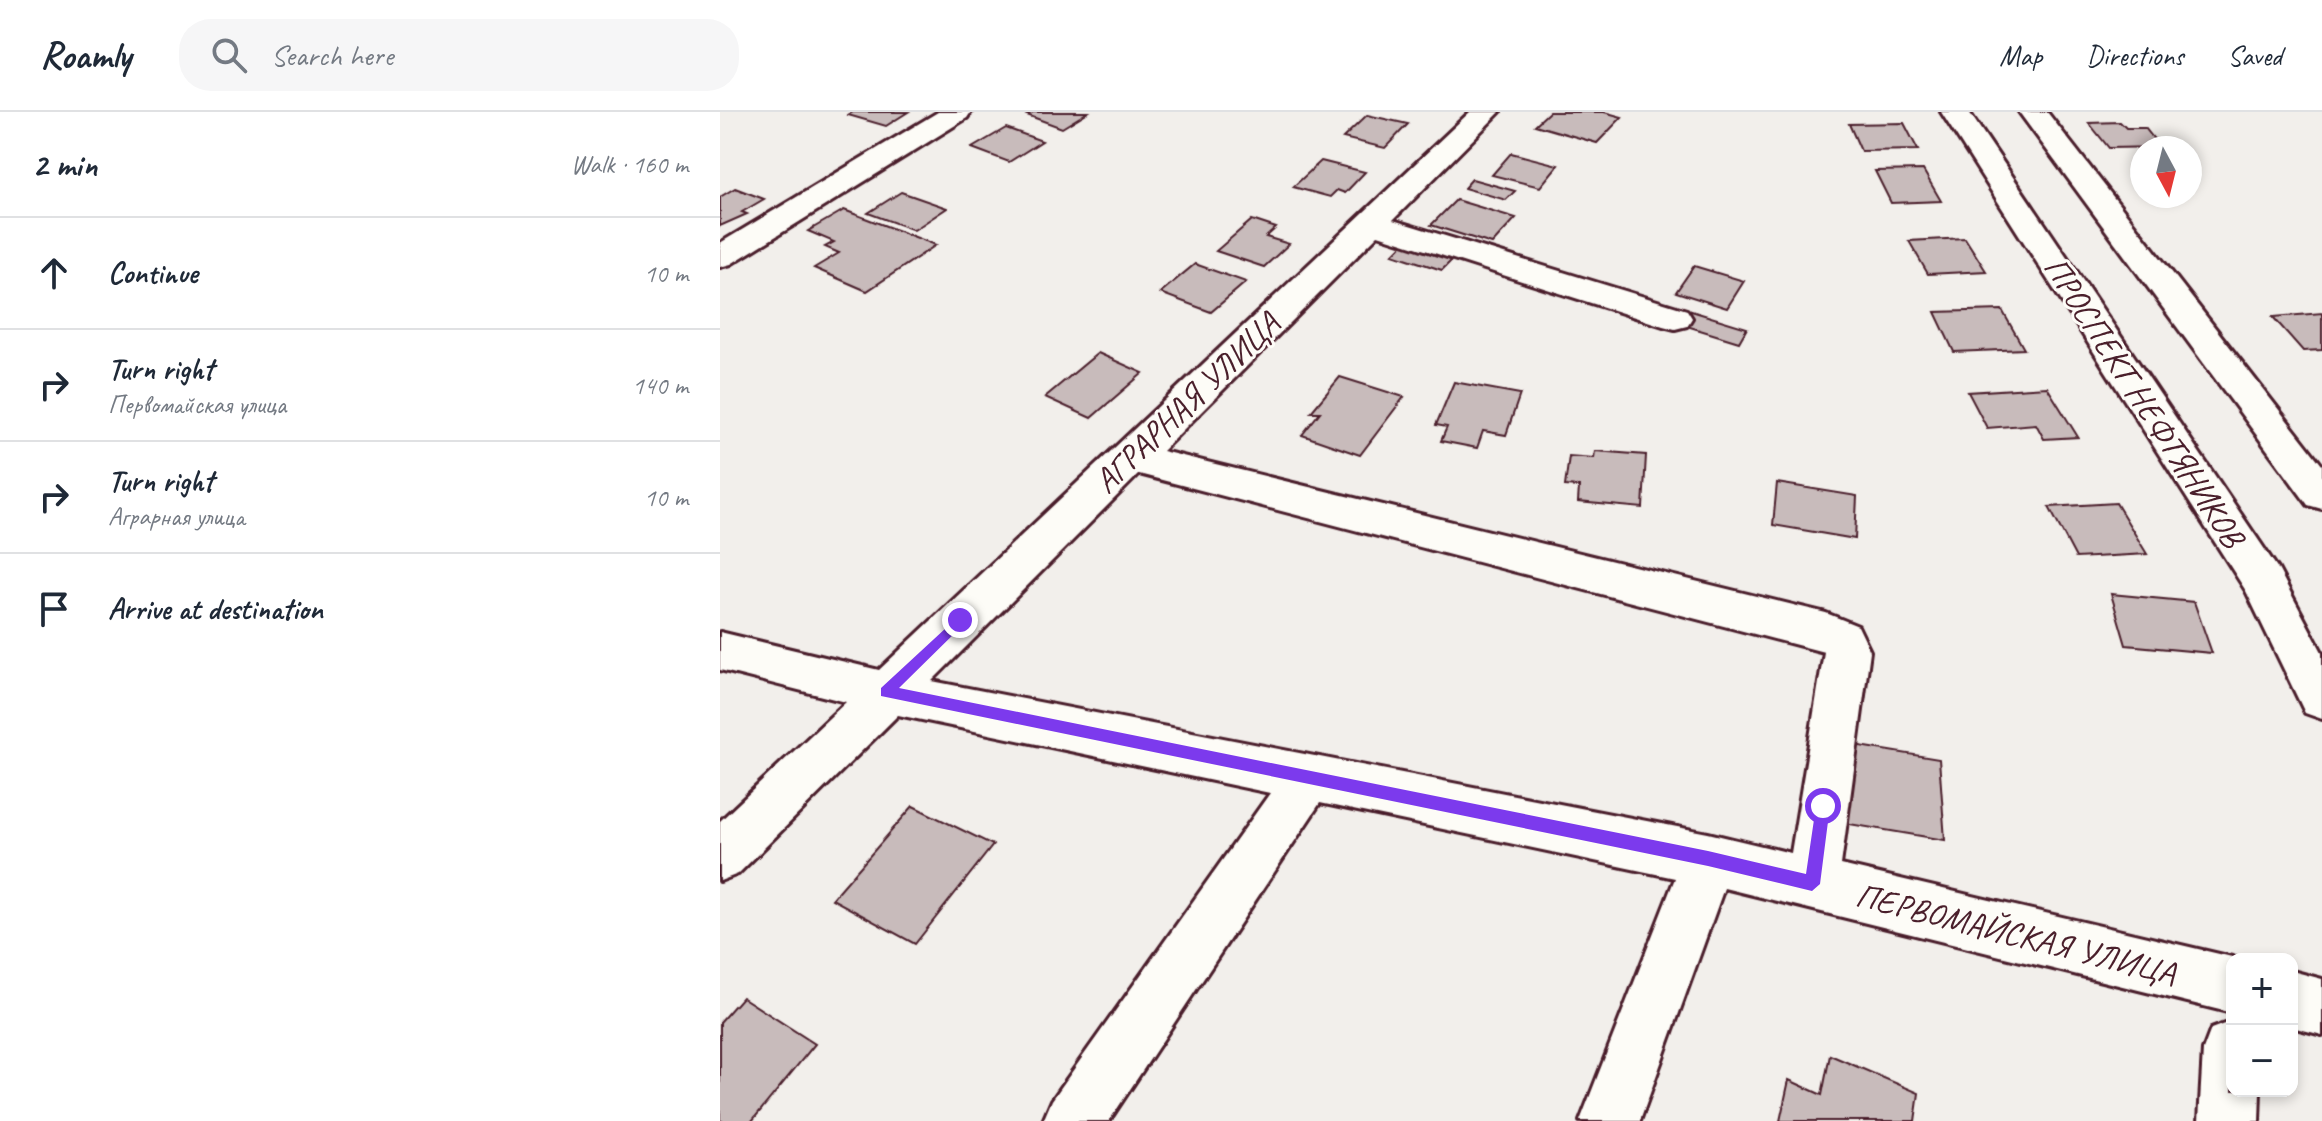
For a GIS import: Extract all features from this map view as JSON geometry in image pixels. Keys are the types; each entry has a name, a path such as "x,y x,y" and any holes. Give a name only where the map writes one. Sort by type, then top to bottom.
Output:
{"street":[{"path":"720,257 957,112"},
{"name":"АГРАРНАЯ УЛИЦА","path":"720,856 1486,112"},
{"name":"ПРОСПЕКТ НЕФТЯНИКОВ","path":"1955,112 2263,581 2322,698"},
{"path":"2033,112 2322,494"},
{"path":"1371,223 1675,318"},
{"path":"1129,457 1811,628 1842,639 1847,651 1812,884"},
{"name":"ПЕРВОМАЙСКАЯ УЛИЦА","path":"720,651 886,692 1708,859 2226,984"},
{"path":"1073,1121 1309,778"},
{"path":"1610,1121 1708,859"},
{"path":"2298,1001 2322,1007"},
{"path":"2229,1121 2230,1097"}],"building":[{"path":"853,112 908,112 886,126 848,115"},
{"path":"1033,112 1088,112 1062,128 1027,115"},
{"path":"1549,112 1604,112 1622,117 1597,143 1535,125"},
{"path":"1367,115 1408,124 1385,148 1343,138"},
{"path":"2120,122 2126,128 2145,128 2151,136 2130,136 2130,148 2109,148 2089,123"},
{"path":"1904,123 1918,150 1861,151 1849,124"},
{"path":"1006,128 1042,141 1009,162 972,148"},
{"path":"1511,153 1558,165 1540,187 1492,175"},
{"path":"1321,161 1365,172 1345,193 1337,190 1330,197 1293,187"},
{"path":"1923,170 1941,201 1891,203 1875,171"},
{"path":"1472,179 1515,191 1506,200 1464,188"},
{"path":"735,188 764,199 742,212 747,214 720,226 720,197"},
{"path":"901,192 947,208 914,230 868,213"},
{"path":"1456,200 1516,218 1492,244 1431,225"},
{"path":"844,210 936,245 867,291 814,268 839,253 825,247 834,242 808,231"},
{"path":"1252,220 1276,228 1266,237 1289,244 1264,267 1216,251"},
{"path":"1965,238 1986,271 1928,274 1909,241"},
{"path":"1407,240 1456,256 1442,270 1393,254"},
{"path":"1195,264 1246,282 1211,312 1160,293"},
{"path":"1694,266 1744,281 1727,308 1676,292"},
{"path":"1688,310 1747,328 1739,342 1680,324"},
{"path":"2002,310 2024,349 1954,352 1935,312"},
{"path":"2322,313 2322,350 2303,351 2273,317"},
{"path":"1098,353 1143,373 1091,418 1045,397"},
{"path":"1340,377 1404,397 1360,455 1302,435 1320,412 1311,412"},
{"path":"1454,382 1520,394 1506,435 1483,431 1477,448 1441,441 1447,427 1436,425"},
{"path":"2047,387 2078,437 2044,439 2036,424 1987,428 1968,392"},
{"path":"1595,451 1646,455 1643,508 1578,502 1579,487 1565,486 1569,456 1594,458"},
{"path":"1777,483 1857,496 1855,539 1773,525"},
{"path":"2116,503 2147,554 2076,558 2049,507"},
{"path":"2111,594 2194,602 2212,653 2126,645"},
{"path":"1848,744 1939,759 1945,840 1849,824"},
{"path":"913,806 993,845 915,944 832,899"},
{"path":"742,997 815,1044 752,1121 720,1121 720,1022"},
{"path":"1830,1055 1919,1093 1915,1121 1780,1121 1789,1080 1822,1095"}],"route":[{"path":"960,620 886,692 1708,859 1812,884 1823,806"}]}
